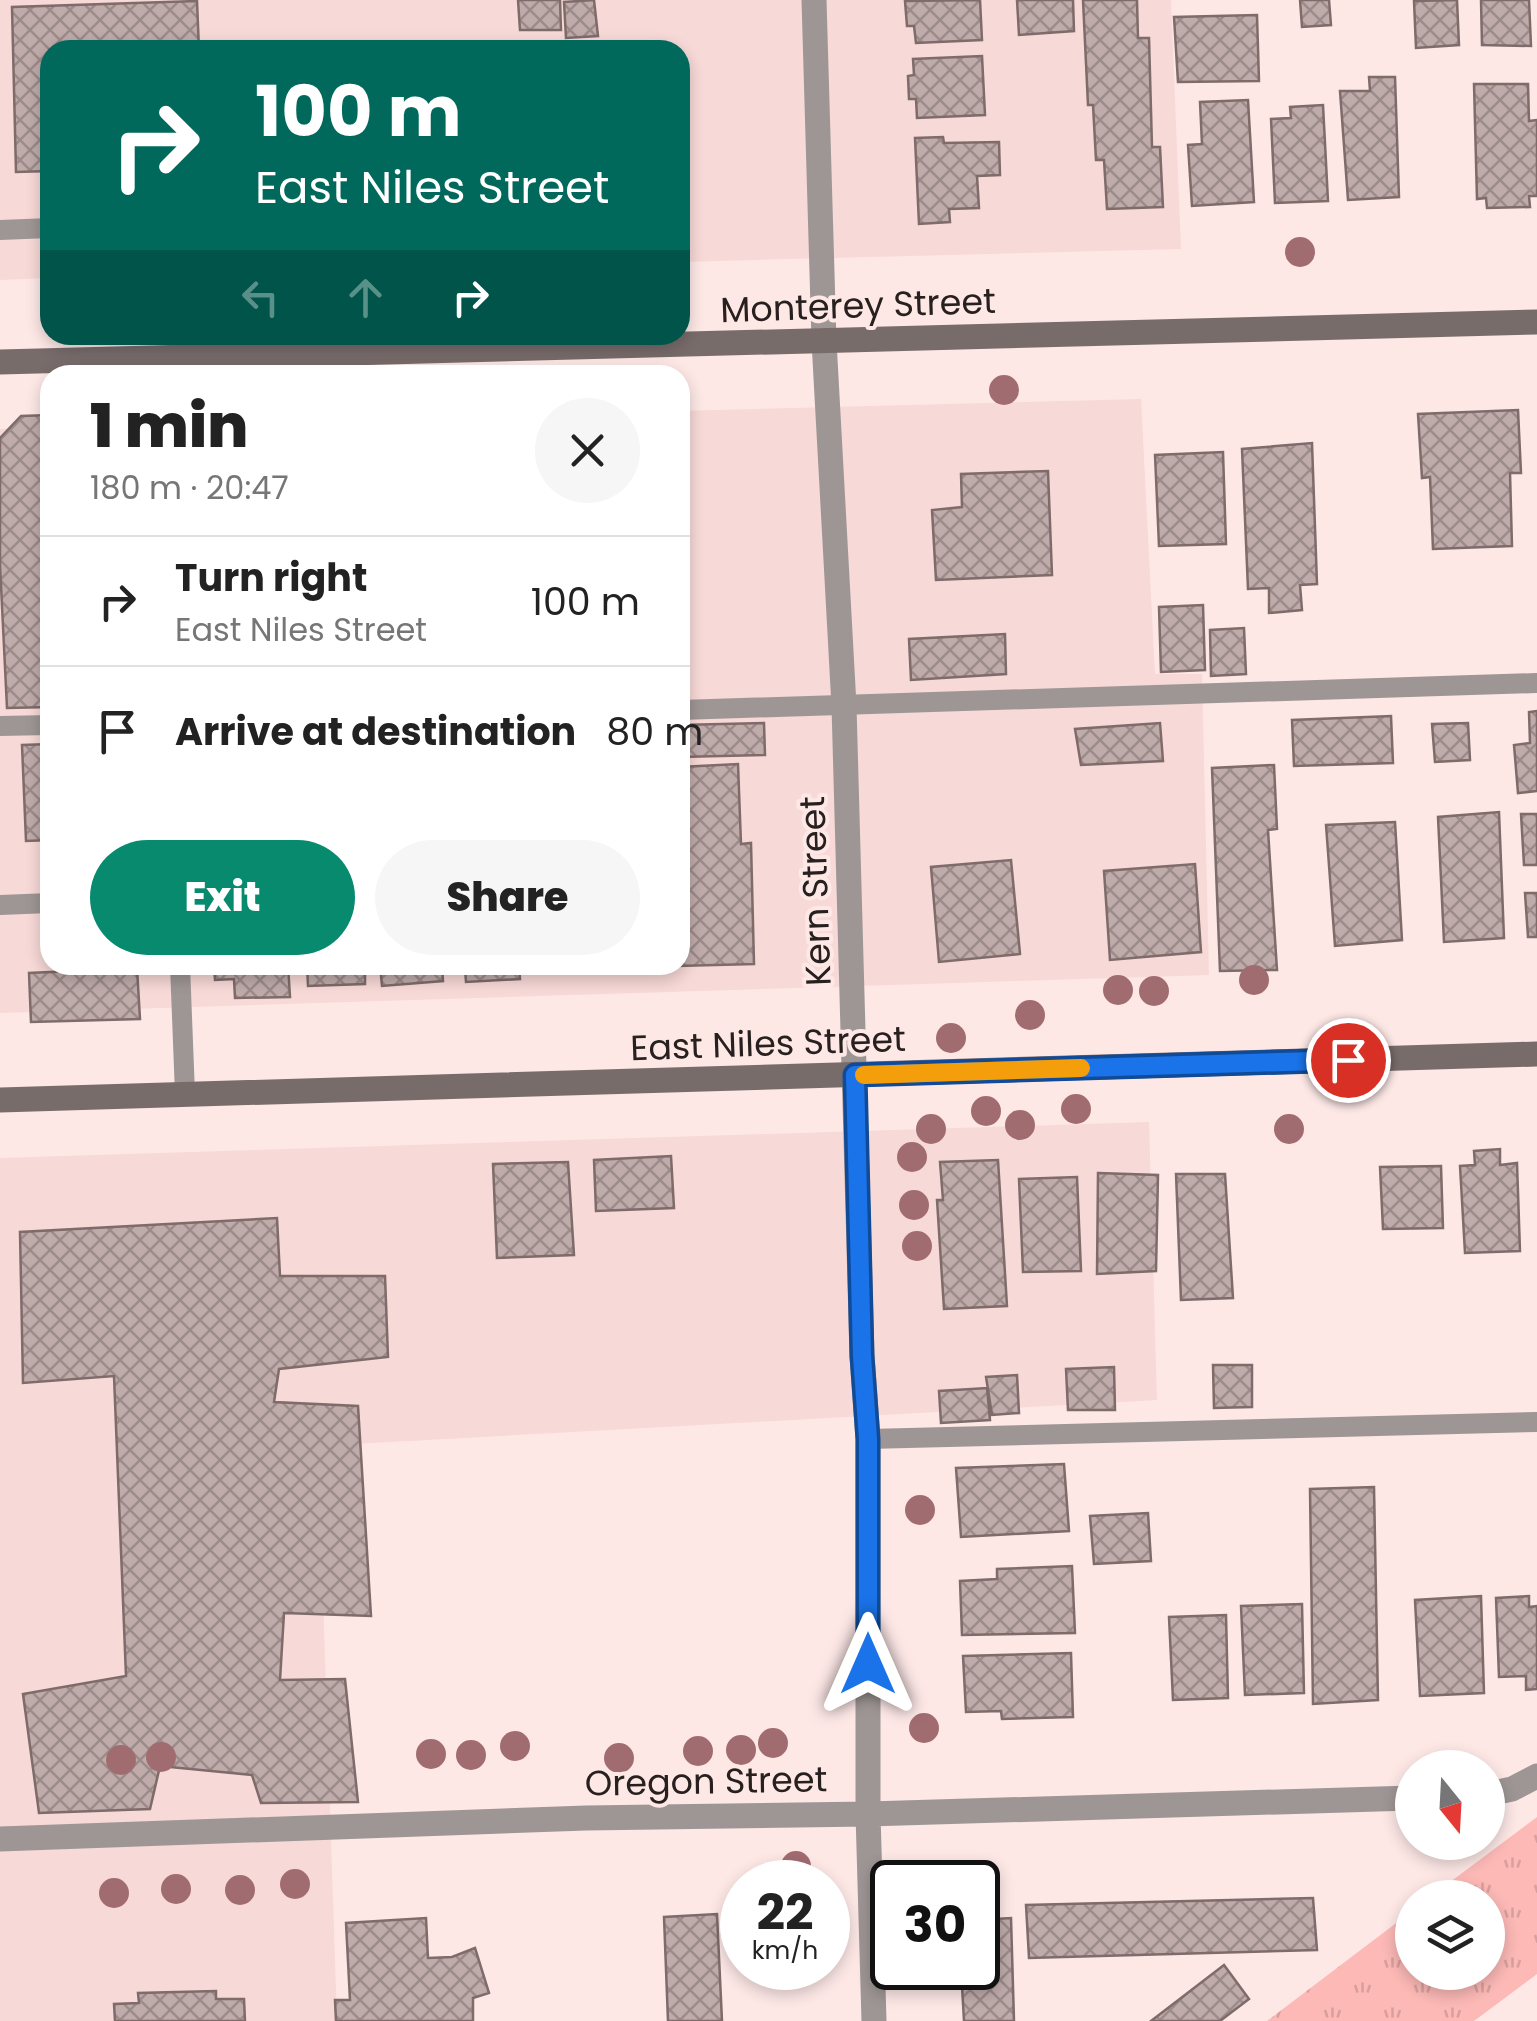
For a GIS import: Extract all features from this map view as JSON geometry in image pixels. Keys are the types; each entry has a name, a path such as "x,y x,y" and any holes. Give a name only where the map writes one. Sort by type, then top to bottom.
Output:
{"main road":[{"name":"Monterey Street","path":"690,343 1537,322"},
{"name":"Monterey Street","path":"0,362 192,346 350,345"},
{"name":"East Niles Street","path":"0,1100 1537,1054"}],"street":[{"name":"Kern Street","path":"814,0 824,342 844,706 862,1356 868,1439 868,1814 874,2021"},
{"path":"1505,1790 1537,1776"},
{"name":"Oregon Street","path":"0,1840 567,1819 1395,1798"}],"lane":[{"path":"0,230 40,228"},
{"path":"690,710 1537,683"},
{"path":"0,726 40,725"},
{"path":"0,905 40,904"},
{"path":"180,975 185,1094"},
{"path":"868,1439 1537,1422"}],"shaded area":[{"path":"0,0 1171,0 1181,249 690,262 690,40 40,40 40,278 0,280"},
{"path":"1141,399 1155,674 1202,674 1209,975 0,1013 0,429 40,427 40,975 690,975 690,411"},
{"path":"1149,1122 1157,1400 318,1446 337,2021 0,2021 0,1158"}],"green space":[{"path":"1537,1817 1537,1974 1474,2021 1267,2021 1395,1924 1395,1990 1505,1990 1505,1880 1453,1880 1479,1860 1505,1860 1505,1841"}],"building":[{"path":"518,0 560,0 561,30 520,30"},
{"path":"594,0 598,36 566,38 564,2"},
{"path":"980,0 982,40 916,43 914,26 907,26 905,1"},
{"path":"1017,0 1073,0 1074,31 1019,35"},
{"path":"1083,0 1137,0 1138,38 1149,38 1152,147 1160,147 1163,207 1107,209 1104,160 1096,160 1093,105 1088,105"},
{"path":"1300,0 1329,0 1331,25 1302,27"},
{"path":"1457,0 1459,45 1416,48 1414,1"},
{"path":"1481,0 1529,0 1531,46 1482,45"},
{"path":"197,1 199,40 40,40 40,171 16,172 12,7"},
{"path":"1257,15 1259,81 1178,82 1174,17"},
{"path":"982,56 985,115 917,118 916,99 909,99 908,76 914,75 913,59"},
{"path":"1369,77 1395,77 1399,197 1348,200 1340,91 1370,91"},
{"path":"1474,84 1528,84 1529,121 1537,120 1537,196 1529,196 1530,207 1487,208 1486,198 1477,199"},
{"path":"1248,100 1254,202 1192,206 1188,145 1202,144 1200,102"},
{"path":"1323,105 1328,201 1275,203 1271,119 1291,118 1290,107"},
{"path":"943,137 944,143 999,142 1000,175 977,176 979,208 949,209 950,222 919,224 915,138"},
{"path":"1518,410 1521,473 1510,473 1512,546 1433,549 1430,477 1422,478 1418,414"},
{"path":"40,415 40,707 7,708 0,565 0,438 21,416"},
{"path":"1312,443 1317,584 1300,585 1302,610 1269,613 1269,588 1248,589 1242,449"},
{"path":"1223,452 1226,544 1159,546 1155,455"},
{"path":"1048,471 1052,575 936,580 932,510 962,507 961,474"},
{"path":"1203,605 1205,670 1161,672 1159,607"},
{"path":"1244,628 1246,674 1211,676 1210,630"},
{"path":"1005,634 1006,674 911,680 909,639"},
{"path":"1537,711 1537,791 1518,793 1514,745 1530,743 1529,712"},
{"path":"1391,716 1393,763 1294,766 1292,720"},
{"path":"764,723 765,755 690,757 690,725"},
{"path":"1160,723 1163,761 1081,765 1075,729"},
{"path":"1468,723 1470,760 1435,762 1432,724"},
{"path":"40,744 40,840 26,841 22,745"},
{"path":"738,764 741,844 751,843 754,964 690,966 690,766"},
{"path":"1274,765 1277,829 1268,830 1277,970 1220,971 1212,768"},
{"path":"1499,812 1504,938 1444,942 1438,817"},
{"path":"1521,814 1537,814 1537,865 1524,865"},
{"path":"1395,822 1402,940 1335,946 1326,825"},
{"path":"1011,860 1020,954 939,962 931,867"},
{"path":"1195,864 1201,952 1110,960 1104,871"},
{"path":"1525,893 1537,893 1537,937 1528,937"},
{"path":"29,973 137,975 140,1019 31,1022"},
{"path":"215,975 289,975 290,997 235,998 234,979 215,980"},
{"path":"307,975 365,975 365,984 308,986"},
{"path":"381,975 443,975 443,981 382,986"},
{"path":"465,975 520,975 520,979 466,982"},
{"path":"1500,1149 1500,1165 1517,1163 1520,1251 1465,1253 1460,1166 1475,1165 1474,1151"},
{"path":"671,1156 674,1208 596,1211 594,1160"},
{"path":"998,1160 1007,1306 944,1309 937,1200 943,1200 940,1162"},
{"path":"568,1162 574,1255 497,1258 493,1164"},
{"path":"1441,1166 1443,1228 1383,1229 1380,1167"},
{"path":"1098,1173 1158,1175 1156,1271 1097,1274"},
{"path":"1176,1174 1225,1174 1233,1298 1181,1300"},
{"path":"1077,1177 1081,1271 1023,1272 1019,1179"},
{"path":"277,1218 280,1276 385,1276 388,1357 279,1369 274,1402 358,1406 371,1616 284,1613 280,1680 345,1679 358,1802 261,1803 252,1775 160,1766 150,1809 39,1813 23,1694 126,1676 114,1376 23,1383 20,1232"},
{"path":"1213,1365 1252,1365 1252,1407 1214,1408"},
{"path":"1114,1367 1115,1410 1068,1410 1066,1369"},
{"path":"1017,1375 1019,1413 992,1415 986,1377"},
{"path":"987,1388 990,1420 941,1423 939,1391"},
{"path":"1064,1464 1069,1531 961,1537 956,1468"},
{"path":"1374,1487 1378,1700 1313,1704 1310,1489"},
{"path":"1148,1513 1151,1561 1094,1564 1090,1516"},
{"path":"1072,1566 1075,1633 962,1635 960,1581 997,1579 997,1569"},
{"path":"1481,1596 1484,1693 1420,1696 1415,1600"},
{"path":"1529,1596 1529,1607 1537,1606 1537,1689 1526,1690 1526,1676 1499,1677 1496,1598"},
{"path":"1302,1604 1304,1693 1245,1695 1241,1606"},
{"path":"1226,1615 1228,1698 1173,1700 1169,1617"},
{"path":"1071,1653 1073,1717 1002,1719 1001,1711 966,1712 963,1656"},
{"path":"1313,1898 1317,1950 1029,1958 1026,1905"},
{"path":"717,1914 722,2021 668,2021 664,1917"},
{"path":"426,1918 428,1958 452,1957 475,1948 489,1993 473,1998 473,2021 336,2021 335,2000 350,2000 346,1923"},
{"path":"1011,1918 1014,2021 964,2021 962,1990 1000,1990 1000,1919"},
{"path":"1224,1965 1249,1999 1220,2021 1151,2021"},
{"path":"216,1991 216,1999 244,1999 245,2021 115,2021 114,2004 139,2003 138,1993"}],"slow traffic":[{"path":"864,1075 1081,1068"}],"route":[{"path":"868,1664 868,1439 862,1356 855,1075 1348,1060"}]}
